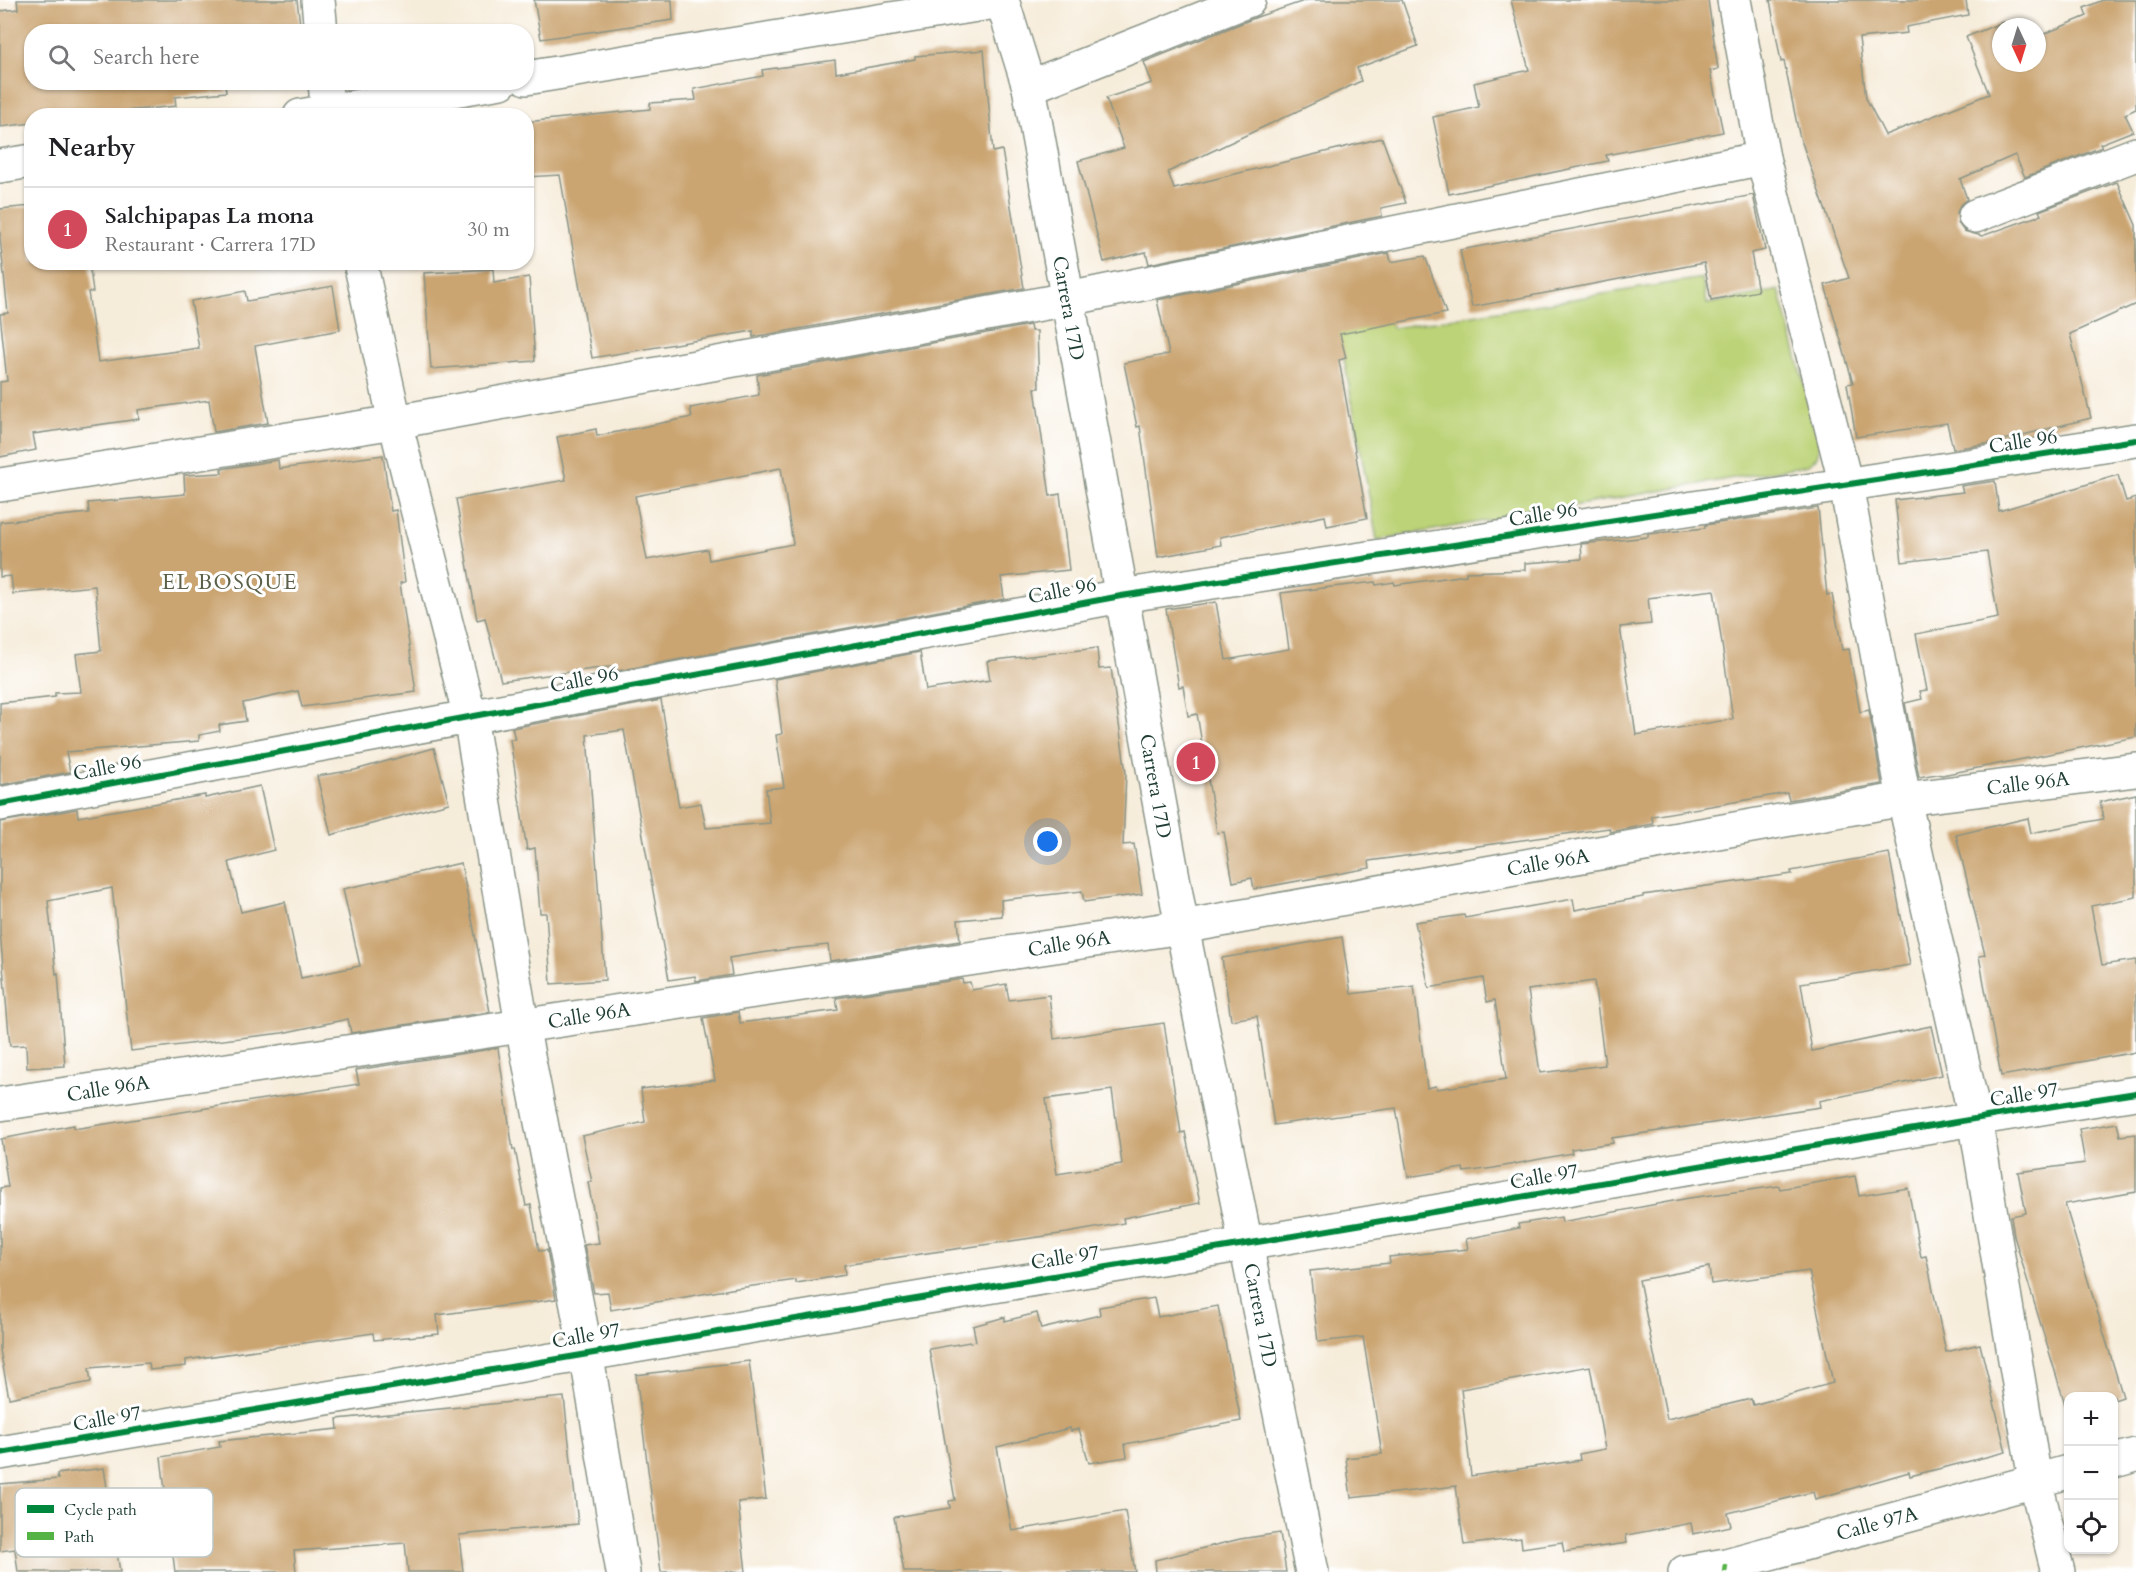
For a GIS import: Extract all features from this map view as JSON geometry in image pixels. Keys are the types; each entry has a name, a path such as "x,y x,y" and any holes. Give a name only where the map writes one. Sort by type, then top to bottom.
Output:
{"street":[{"path":"318,0 320,24"},
{"path":"534,77 1002,0"},
{"name":"Carrera 17D","path":"1002,0 1029,87 1182,927 1311,1572"},
{"path":"1029,87 1249,0"},
{"path":"1734,0 1763,158 1846,485 1904,798 1976,1118 2034,1480 2058,1572"},
{"path":"320,106 441,90"},
{"path":"1975,216 2136,154"},
{"path":"0,485 395,422 1068,299 1763,158"},
{"path":"0,166 24,162"},
{"path":"362,270 395,422 470,717 522,1025 586,1352 623,1572"},
{"name":"Calle 96","path":"0,804 1121,596 2136,440"},
{"name":"Calle 96A","path":"0,1104 1182,927 1904,798 2136,770"},
{"name":"Calle 97","path":"0,1453 586,1352 1247,1244 1976,1118 2136,1093"},
{"path":"2118,1460 2136,1455"},
{"name":"Calle 97A","path":"1685,1572 1726,1568 2064,1473"}],"green space":[{"path":"1380,268 1392,328 1702,278 1707,304 1779,290 1820,442 1817,457 1808,465 1377,540 1329,277"}],"building":[{"path":"17,0 297,0 300,24 24,24 24,90 226,90 226,92 175,97 176,106 155,108 24,108 24,124 0,127 0,11 18,9"},
{"path":"534,0 672,0 673,20 541,39"},
{"path":"1307,0 1402,0 1418,46 1357,68 1361,81 1168,172 1174,189 1382,138 1406,203 1381,208 1382,216 1149,264 1146,252 1104,262 1078,161 1124,148 1106,98 1152,83 1144,62 1257,17"},
{"path":"1511,0 1708,0 1718,69 1710,71 1723,132 1606,155 1608,161 1449,194 1433,117 1479,107 1474,83 1529,70"},
{"path":"1770,0 1966,0 1968,15 1906,27 1907,33 1859,38 1866,98 1885,135 1989,94 1966,37 1992,26 1992,72 2046,72 2046,33 2087,16 2084,8 2103,0 2136,0 2136,109 2125,114 2133,131 2100,144 2102,147 2025,177 2015,155 1960,179 1967,199 1960,205 1957,213 1958,223 1964,231 1982,236 2041,215 2039,211 2117,182 2136,225 2136,304 2070,334 2091,418 1991,443 1953,449 1947,423 1856,437 1847,384 1853,383 1825,285 1849,278 1799,134 1784,61 1781,62"},
{"path":"984,50 993,152 1002,150 1024,288 753,337 753,331 592,358 560,175 534,177 534,121 650,109 650,103 696,100 694,89 763,76 762,70 835,60 836,73 915,59 915,56"},
{"path":"1753,195 1765,250 1751,253 1758,291 1711,300 1704,263 1472,307 1460,250"},
{"path":"24,207 24,270 90,270 93,292 88,292 98,362 199,348 191,301 245,291 247,301 333,286 340,330 255,346 268,423 214,432 209,400 138,410 139,419 33,434 36,450 0,457 0,382 7,381 0,314 8,313 0,238 0,209"},
{"path":"1389,253 1391,262 1425,256 1446,313 1340,334 1346,358 1339,360 1367,518 1327,526 1325,516 1220,537 1221,545 1158,557 1140,426 1137,427 1124,363 1169,354 1157,300"},
{"path":"493,270 494,283 529,277 535,361 431,369 424,273"},
{"path":"1030,325 1031,331 1037,331 1039,388 1035,388 1050,496 1060,494 1069,570 1001,577 1004,599 617,671 616,666 501,681 485,618 477,620 456,499 566,480 557,437 596,429 597,436 692,417 690,408 759,395 757,375","holes":["781,468 793,544 709,560 707,549 647,560 635,496"]},
{"path":"383,455 391,511 396,510 405,582 400,583 416,692 302,707 298,691 243,703 246,721 219,725 220,731 199,735 199,741 66,752 70,772 0,785 0,703 55,697 55,693 81,692 76,654 101,651 95,586 13,594 11,576 0,577 0,522 89,513 88,503 185,494 184,475 222,473 221,469 278,460 279,469"},
{"path":"2118,475 2126,501 2136,498 2136,737 1942,775 1919,777 1905,703 1922,699 1920,691 1927,690 1916,634 1998,618 1987,552 1902,562 1895,500 1963,492 1961,486 1995,481 1999,511"},
{"path":"1818,508 1827,595 1832,594 1842,650 1849,649 1860,712 1869,710 1882,784 1789,800 1787,793 1652,816 1653,824 1610,832 1609,828 1369,861 1370,868 1254,889 1252,878 1233,882 1224,832 1217,833 1197,714 1188,716 1183,686 1179,687 1166,609 1216,602 1226,660 1289,649 1281,593 1375,582 1376,585 1394,582 1395,585 1466,575 1466,572 1525,570 1525,563 1582,559 1581,544 1648,537 1648,534 1705,528 1705,525","holes":["1714,590 1733,719 1636,735 1620,627 1651,624 1648,598"]},
{"path":"1097,648 1099,669 1111,668 1126,773 1123,845 1134,844 1142,894 1084,902 1082,891 1001,900 1002,916 958,920 960,941 830,961 828,945 788,949 729,958 732,975 696,981 695,976 669,980 624,730 587,735 605,980 551,984 546,913 540,913 535,848 527,850 510,739 515,739 512,728 661,700 679,807 701,803 706,828 770,823 766,789 784,787 776,735 782,734 775,679 920,652 926,690 990,680 987,661"},
{"path":"434,748 449,803 331,835 317,776 355,770"},
{"path":"260,786 274,850 229,862 241,912 285,902 301,978 360,966 343,889 461,863 490,1012 351,1033 348,1019 282,1033 131,1051 112,888 48,901 56,974 58,973 65,1066 27,1068 26,1045 10,1046 0,932 0,822 77,809 78,817 205,795 205,798"},
{"path":"2136,794 2136,897 2091,906 2102,965 2136,960 2136,1052 2001,1076 1979,956 1985,955 1956,835 2028,818 2031,833 2103,819 2100,802"},
{"path":"1889,853 1910,965 1801,983 1812,1051 1931,1026 1942,1075 1819,1101 1820,1107 1612,1138 1613,1143 1571,1149 1572,1153 1494,1168 1464,1172 1463,1168 1408,1177 1396,1108 1274,1125 1257,1016 1231,1020 1222,958 1342,937 1351,994 1414,986 1427,1088 1436,1086 1437,1089 1506,1079 1495,1000 1487,1002 1483,978 1429,988 1415,922 1464,915 1465,918 1573,899 1575,910 1643,897 1643,895 1792,874 1791,871","holes":["1594,981 1605,1065 1540,1073 1528,990"]},
{"path":"962,979 963,983 970,982 972,990 1006,984 1009,1000 1049,995 1054,1039 1164,1023 1181,1133 1185,1132 1200,1203 1123,1218 1124,1223 1067,1233 844,1265 845,1275 796,1283 796,1280 731,1289 611,1310 608,1292 594,1293 584,1245 599,1243 588,1182 592,1182 582,1136 645,1122 641,1089 715,1080 703,1018 738,1012 740,1023 838,1010 836,998","holes":["1112,1090 1122,1164 1057,1174 1046,1099"]},
{"path":"498,1048 513,1150 515,1149 526,1206 531,1205 539,1251 547,1250 556,1299 437,1315 439,1334 374,1340 373,1333 186,1360 186,1366 150,1370 149,1363 89,1368 91,1382 9,1398 0,1350 0,1188 8,1187 1,1139 74,1125 74,1128 80,1128 359,1084 356,1070"},
{"path":"2117,1123 2120,1136 2136,1134 2136,1192 2065,1204 2123,1397 2118,1399 2118,1392 2064,1392 2064,1401 2014,1236 2011,1216 2026,1213 2018,1172 2085,1163 2079,1129"},
{"path":"1855,1176 1859,1196 1908,1188 1921,1257 1926,1256 1946,1352 1980,1344 2006,1452 1910,1476 1909,1472 1815,1499 1813,1492 1728,1513 1731,1526 1693,1534 1691,1523 1626,1535 1627,1543 1564,1552 1562,1542 1522,1548 1521,1538 1464,1545 1456,1486 1351,1498 1346,1458 1382,1454 1363,1337 1318,1342 1310,1271 1390,1263 1389,1257 1468,1249 1466,1239 1519,1228 1518,1224 1561,1217 1562,1222 1689,1198 1779,1186 1780,1189","holes":["1709,1267 1711,1284 1809,1271 1833,1383 1753,1405 1751,1399 1667,1419 1639,1280","1590,1366 1605,1449 1579,1454 1580,1460 1471,1476 1461,1389"]},
{"path":"1154,1298 1158,1317 1218,1306 1241,1421 1125,1444 1127,1457 1089,1463 1079,1429 1071,1431 1070,1428 997,1447 1012,1531 1125,1511 1135,1572 904,1572 894,1517 950,1508 949,1501 955,1500 929,1349 976,1341 973,1326 1005,1317 1005,1321 1037,1313 1041,1329 1100,1315 1099,1307"},
{"path":"749,1361 766,1499 738,1502 746,1572 661,1572 636,1375"},
{"path":"564,1397 578,1524 459,1535 463,1572 408,1572 405,1543 294,1551 296,1572 175,1572 173,1557 213,1557 213,1488 165,1488 161,1457 220,1447 219,1441 338,1429 337,1419"},
{"path":"104,1468 107,1488 15,1488 15,1549 0,1551 0,1484 58,1479 57,1474"},
{"path":"1280,1533 1286,1572 1156,1572 1155,1560 1240,1539"},
{"path":"16,1557 118,1557 120,1572 18,1572"}],"marked path":[{"path":"1725,1572 1726,1565"}],"cycle path":[{"path":"0,804 1121,596 2136,440"},
{"path":"0,1453 2136,1093"}],"place":[{"name":"Salchipapas La mona","path":"1196,762"}],"district":[{"name":"EL BOSQUE","path":"230,582"}]}
